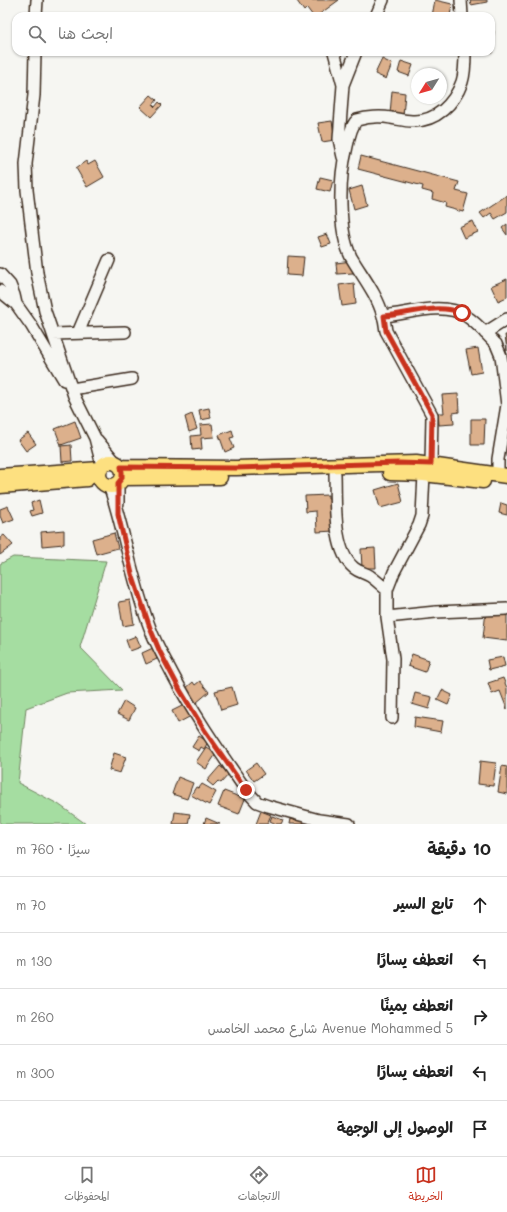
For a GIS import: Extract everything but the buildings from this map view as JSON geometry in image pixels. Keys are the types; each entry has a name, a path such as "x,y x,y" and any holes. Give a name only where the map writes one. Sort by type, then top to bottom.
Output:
{"main road":[{"path":"0,476 111,474 236,468 405,463 428,469 504,478"},
{"path":"0,486 7,484 111,474 165,478 404,473 428,469"}],"street":[{"path":"36,12 37,0"},
{"path":"378,12 382,0"},
{"path":"461,0 462,12"},
{"path":"36,56 34,95 26,164 27,190 37,273 45,311 73,393 111,474 118,514 132,574 150,628 160,652 180,690 205,731 246,790 257,802 318,822 349,824"},
{"path":"335,56 343,85"},
{"path":"343,162 339,140 343,85 354,56"},
{"path":"392,718 392,659 387,617 387,590 394,572 421,520 428,469 432,414 386,331 384,316 374,293 350,255 343,231 341,209 343,162 353,125 357,120 389,117 412,121 436,116 444,110 462,83 465,69 465,56"},
{"path":"78,333 109,260"},
{"path":"0,274 10,285 16,304"},
{"path":"0,291 16,304 31,325 54,365 73,393"},
{"path":"384,316 424,310 444,309 455,311 472,320 496,344 501,356 507,405 498,459 504,478"},
{"path":"485,333 507,319"},
{"path":"53,334 125,332"},
{"path":"73,393 132,379"},
{"path":"335,474 338,537 344,555 354,569 371,577 387,590"},
{"path":"387,617 436,612 507,608"}],"green space":[{"path":"13,557 106,561 80,647 122,690 67,693 26,708 18,783 58,804 86,824 0,824 0,564"}],"route":[{"path":"246,790 205,731 180,690 160,652 150,628 132,574 118,514 118,483 122,478 121,467 236,468 399,463 431,464 432,414 386,331 384,316 424,310 444,309 462,313"}]}
